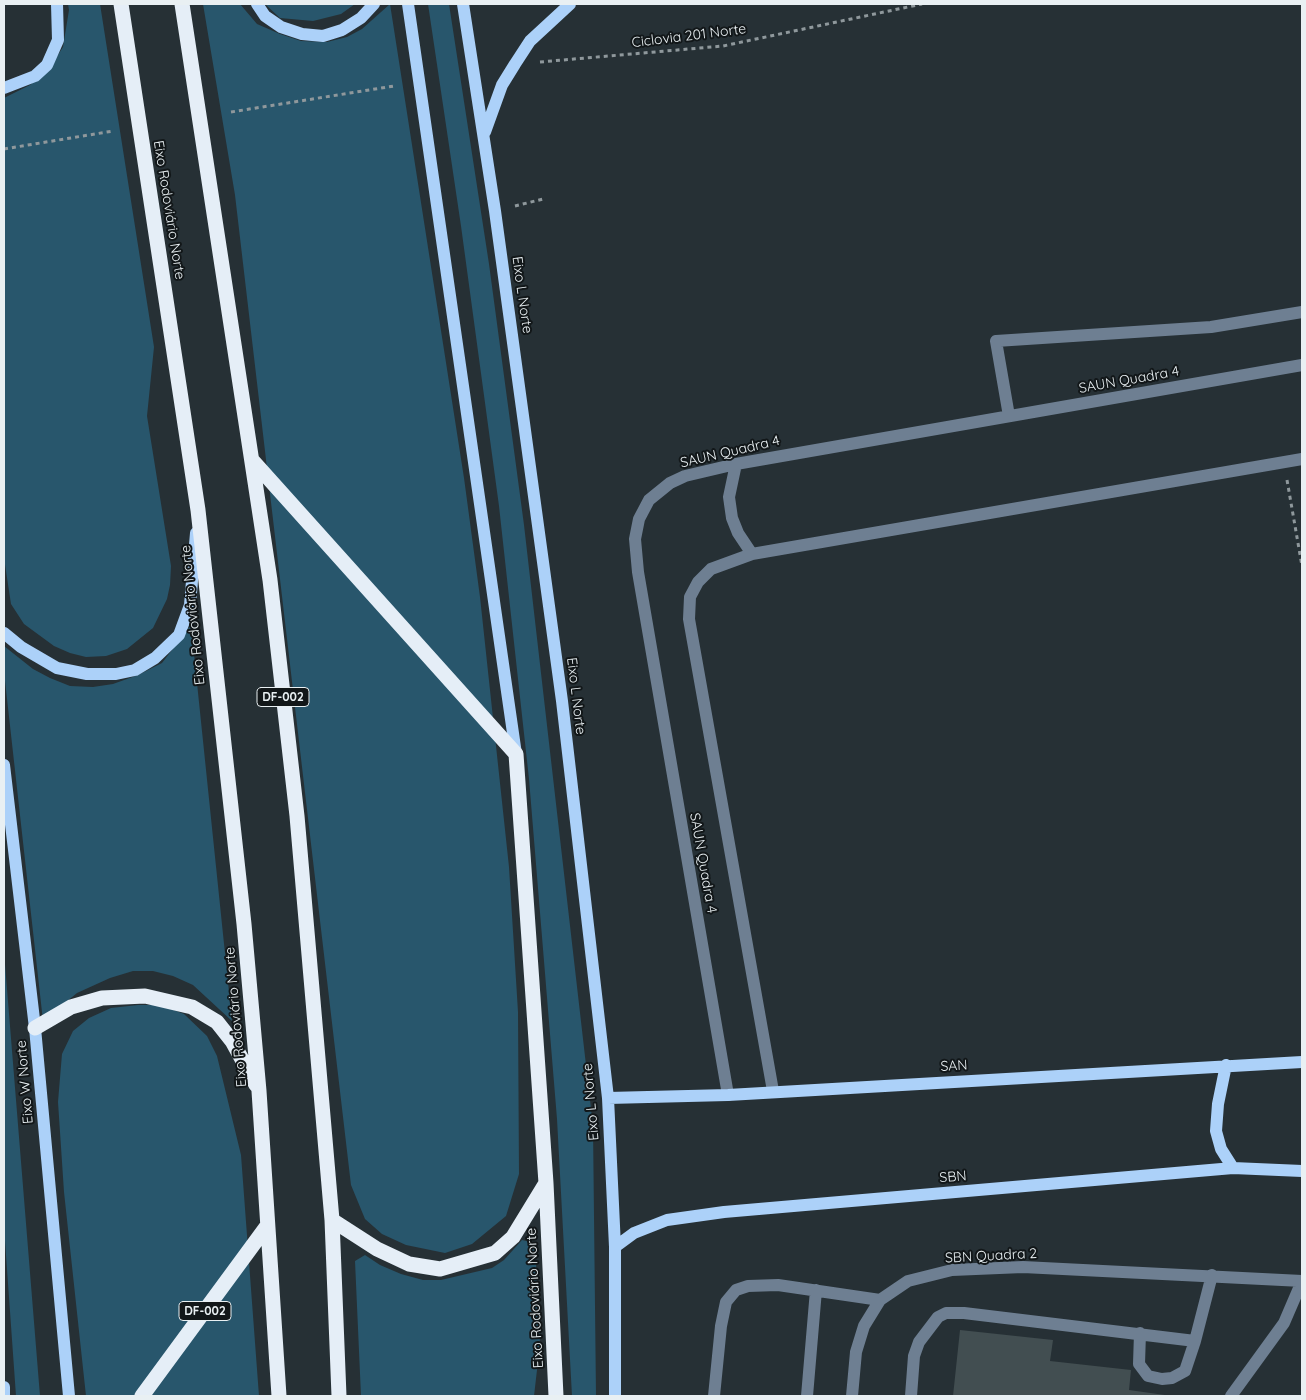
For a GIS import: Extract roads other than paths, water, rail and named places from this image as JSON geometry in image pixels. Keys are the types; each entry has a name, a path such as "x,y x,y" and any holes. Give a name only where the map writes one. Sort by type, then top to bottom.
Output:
{"highway":[{"name":"Eixo Rodoviário Norte","path":"121,4 198,510 244,924 259,1091 279,1396"},
{"name":"DF-002","path":"182,4 271,590 297,816 332,1220 339,1396"},
{"path":"252,460 516,754"},
{"name":"Eixo Rodoviário Norte","path":"516,754 546,1183 556,1396"},
{"path":"35,1028 71,1007 102,998 145,996 192,1007 217,1022 232,1041 259,1091"},
{"path":"332,1220 377,1249 409,1264 440,1269 495,1253 513,1237 546,1183"},
{"name":"DF-002","path":"142,1396 267,1226"}],"main road":[{"path":"4,88 35,76 47,65 58,40 57,4"},
{"path":"257,4 265,16 281,27 302,34 323,36 342,30 361,18 374,4"},
{"path":"408,4 516,754"},
{"name":"Eixo L Norte","path":"463,4 495,211 562,701 608,1098 615,1247 615,1396"},
{"path":"484,134 502,85 530,41 570,4"},
{"path":"4,633 21,647 57,668 87,674 116,674 134,670 155,658 179,635 190,605 198,510"},
{"name":"Eixo W Norte","path":"4,765 35,1028 69,1396"},
{"name":"SAN","path":"608,1098 728,1095 1302,1062"},
{"path":"1226,1065 1218,1104 1216,1131 1221,1149 1232,1168"},
{"name":"SBN","path":"615,1247 634,1233 667,1220 724,1212 1232,1168 1302,1171"},
{"path":"4,1387 4,1396"}],"street":[{"path":"1009,416 996,340 1211,327 1302,312"},
{"name":"SAUN Quadra 4","path":"728,1095 638,572 635,539 639,519 649,500 670,483 685,476 736,464 1302,365"},
{"name":"SAUN Quadra 4","path":"773,1091 689,619 690,598 698,582 711,569 752,554 1302,460"},
{"path":"736,464 729,497 732,518 738,533 752,554"},
{"name":"SBN Quadra 2","path":"852,1396 856,1352 864,1326 880,1300 908,1281 952,1270 1023,1267 1302,1281"},
{"path":"1140,1334 1139,1364 1148,1376 1162,1380 1172,1378 1185,1370 1195,1341 1212,1275"},
{"path":"1231,1396 1284,1323 1302,1281"},
{"path":"714,1396 721,1326 726,1302 736,1290 748,1286 778,1285 880,1300"},
{"path":"807,1396 816,1290"},
{"path":"911,1396 914,1356 919,1342 928,1327 938,1316 946,1314 964,1312 1195,1341"}]}
